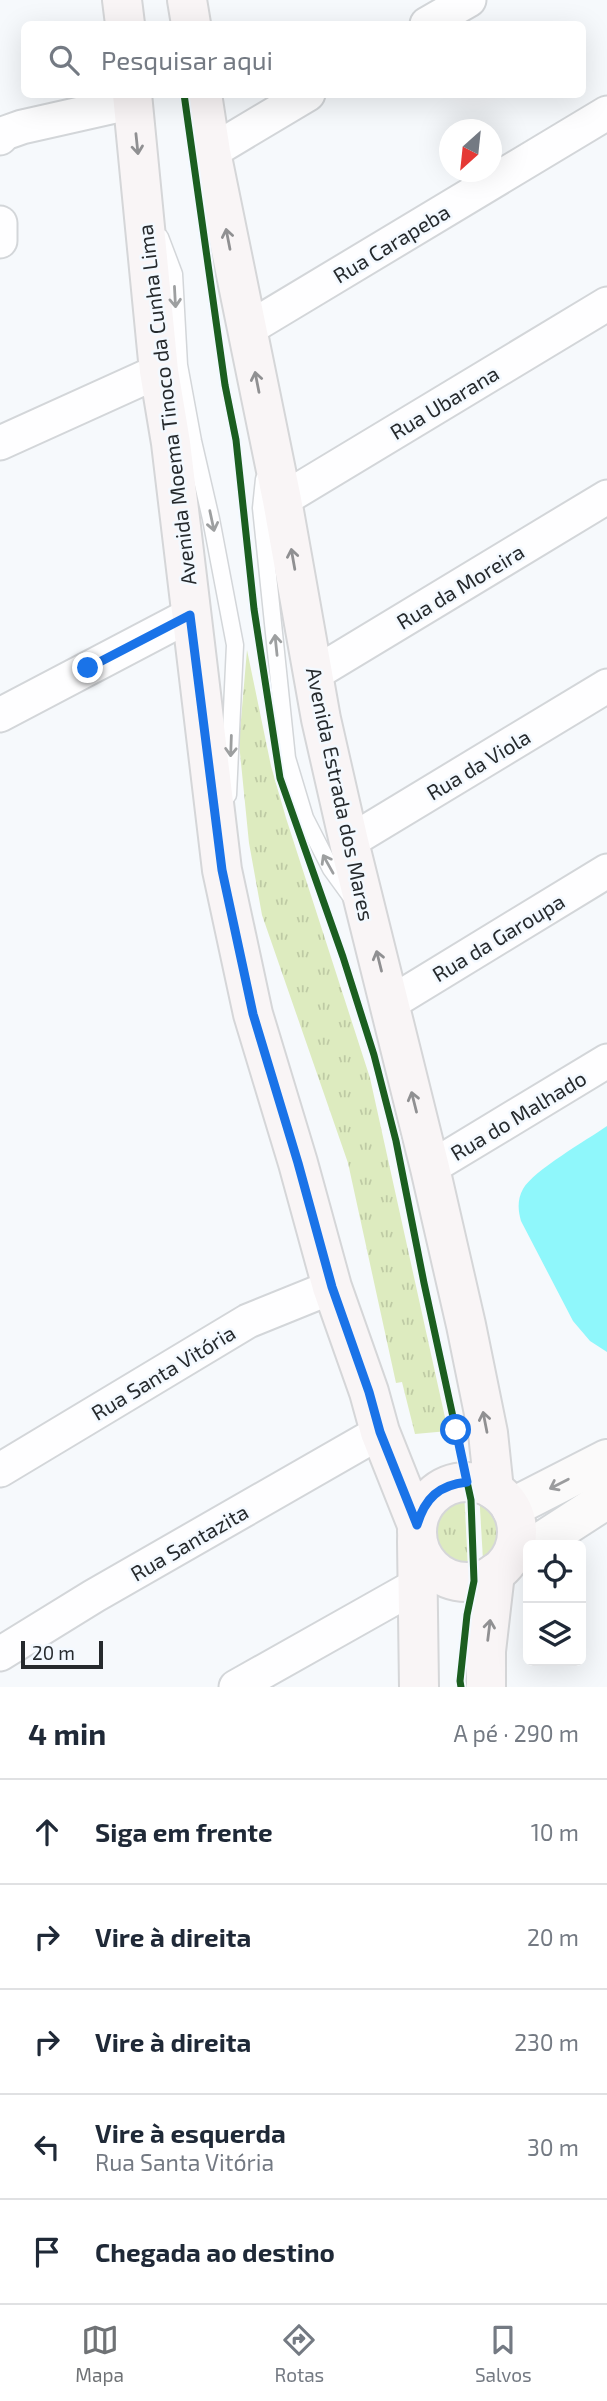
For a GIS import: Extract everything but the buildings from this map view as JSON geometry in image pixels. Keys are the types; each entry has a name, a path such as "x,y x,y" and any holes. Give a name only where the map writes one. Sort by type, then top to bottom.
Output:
{"main road":[{"path":"122,0 125,21"},
{"path":"187,0 190,21"},
{"name":"Avenida Moema Tinoco da Cunha Lima","path":"132,98 159,371 171,443 222,870 253,1014 332,1287 417,1533 419,1687"},
{"name":"Avenida Estrada dos Mares","path":"203,98 246,330 349,842 430,1168 502,1499"},
{"path":"486,1687 486,1651 517,1558 514,1550 516,1521 502,1499 481,1484 467,1482 446,1486 429,1499 421,1511 417,1533 424,1557 434,1570 446,1577 459,1581 474,1581 517,1558"}],"street":[{"path":"432,21 469,0"},
{"path":"0,138 5,133 22,127 132,98"},
{"path":"211,152 301,98"},
{"name":"Rua Carapeba","path":"246,330 607,113"},
{"path":"0,223 0,241"},
{"name":"Rua Ubarana","path":"282,500 607,304"},
{"path":"0,443 159,371"},
{"name":"Rua da Moreira","path":"314,674 607,497"},
{"path":"0,715 190,615"},
{"name":"Rua da Viola","path":"349,842 607,686"},
{"name":"Rua da Garoupa","path":"390,1004 607,871"},
{"name":"Rua do Malhado","path":"430,1168 607,1061"},
{"name":"Rua Santa Vitória","path":"0,1470 248,1321 332,1287"},
{"name":"Rua Santazita","path":"0,1654 94,1596 380,1432"},
{"path":"502,1499 607,1459"},
{"path":"517,1558 607,1499"},
{"path":"236,1687 419,1584"}],"lane":[{"path":"141,186 174,274 179,365 235,645 231,754 222,870"},
{"path":"268,434 261,508 287,758 304,818 331,869 368,919"}],"green space":[{"path":"247,650 271,766 370,1078 448,1431 415,1434 402,1382 396,1383 348,1163 262,915 249,843 239,743"},
{"path":"464,1491 468,1566 453,1561 442,1552 434,1540 432,1527 433,1515 439,1504 449,1495"},
{"path":"479,1491 511,1522 513,1533 509,1544 483,1560"}],"water":[{"path":"607,1126 607,1352 590,1341 573,1321 521,1221 519,1205 523,1189 529,1181"}],"cycle path":[{"path":"185,98 225,385 236,440 254,609 280,778 343,957 374,1055 396,1141 471,1500 474,1581 467,1615 461,1687"}],"route":[{"path":"88,668 190,615 222,870 253,1014 332,1287 369,1392 380,1432 417,1525 421,1511 439,1490 452,1483 467,1482 456,1430"}]}
